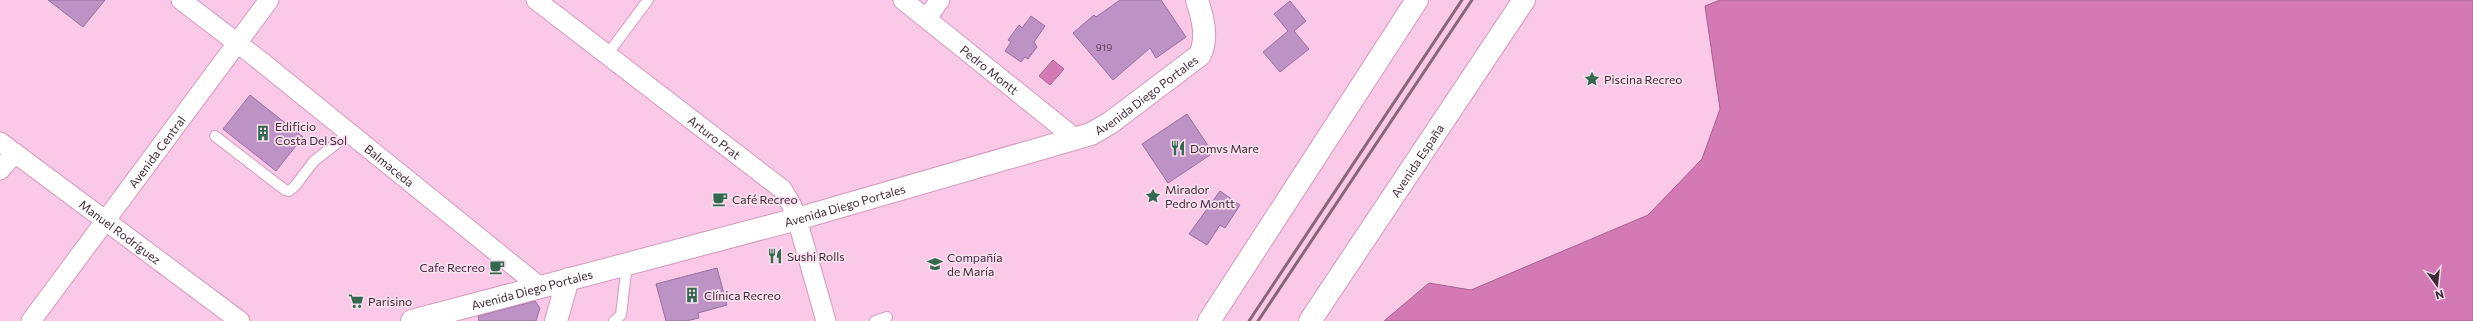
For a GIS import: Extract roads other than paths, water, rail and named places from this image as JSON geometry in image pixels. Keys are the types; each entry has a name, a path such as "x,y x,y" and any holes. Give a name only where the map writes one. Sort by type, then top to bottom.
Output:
{"street":[{"name":"Balmaceda","path":"181,0 350,133 540,287"},
{"name":"Avenida Central","path":"31,321 43,312 106,221 269,0"},
{"name":"Arturo Prat","path":"536,0 782,189 792,204 826,321"},
{"name":"Pedro Montt","path":"903,0 1076,138"},
{"path":"927,18 940,0"},
{"name":"Avenida Diego Portales","path":"412,321 797,219 1091,134 1110,123 1200,55 1205,43 1202,16 1197,0"},
{"path":"1209,321 1417,0"},
{"name":"Avenida España","path":"1310,321 1524,0"},
{"path":"0,170 7,148"},
{"name":"Manuel Rodríguez","path":"7,148 240,321"},
{"path":"556,321 568,279"}],"lane":[{"path":"607,55 648,0"},
{"path":"215,136 284,190 289,191 295,186 314,161 350,133"},
{"path":"614,321 621,315 627,264"},
{"path":"875,321 887,317"}],"railway":[{"path":"1249,321 1462,0"},
{"path":"1258,321 1472,0"}],"place":[{"name":"Piscina Recreo","path":"1592,79"},
{"name":"Edificio Costa Del Sol","path":"263,133"},
{"name":"Domvs Mare","path":"1178,148"},
{"name":"Mirador Pedro Montt","path":"1153,196"},
{"name":"Café Recreo","path":"720,199"},
{"name":"Sushi Rolls","path":"775,256"},
{"name":"Compañía de María","path":"935,264"},
{"name":"Cafe Recreo","path":"497,267"},
{"name":"Clínica Recreo","path":"692,295"},
{"name":"Parisino","path":"356,301"}]}
